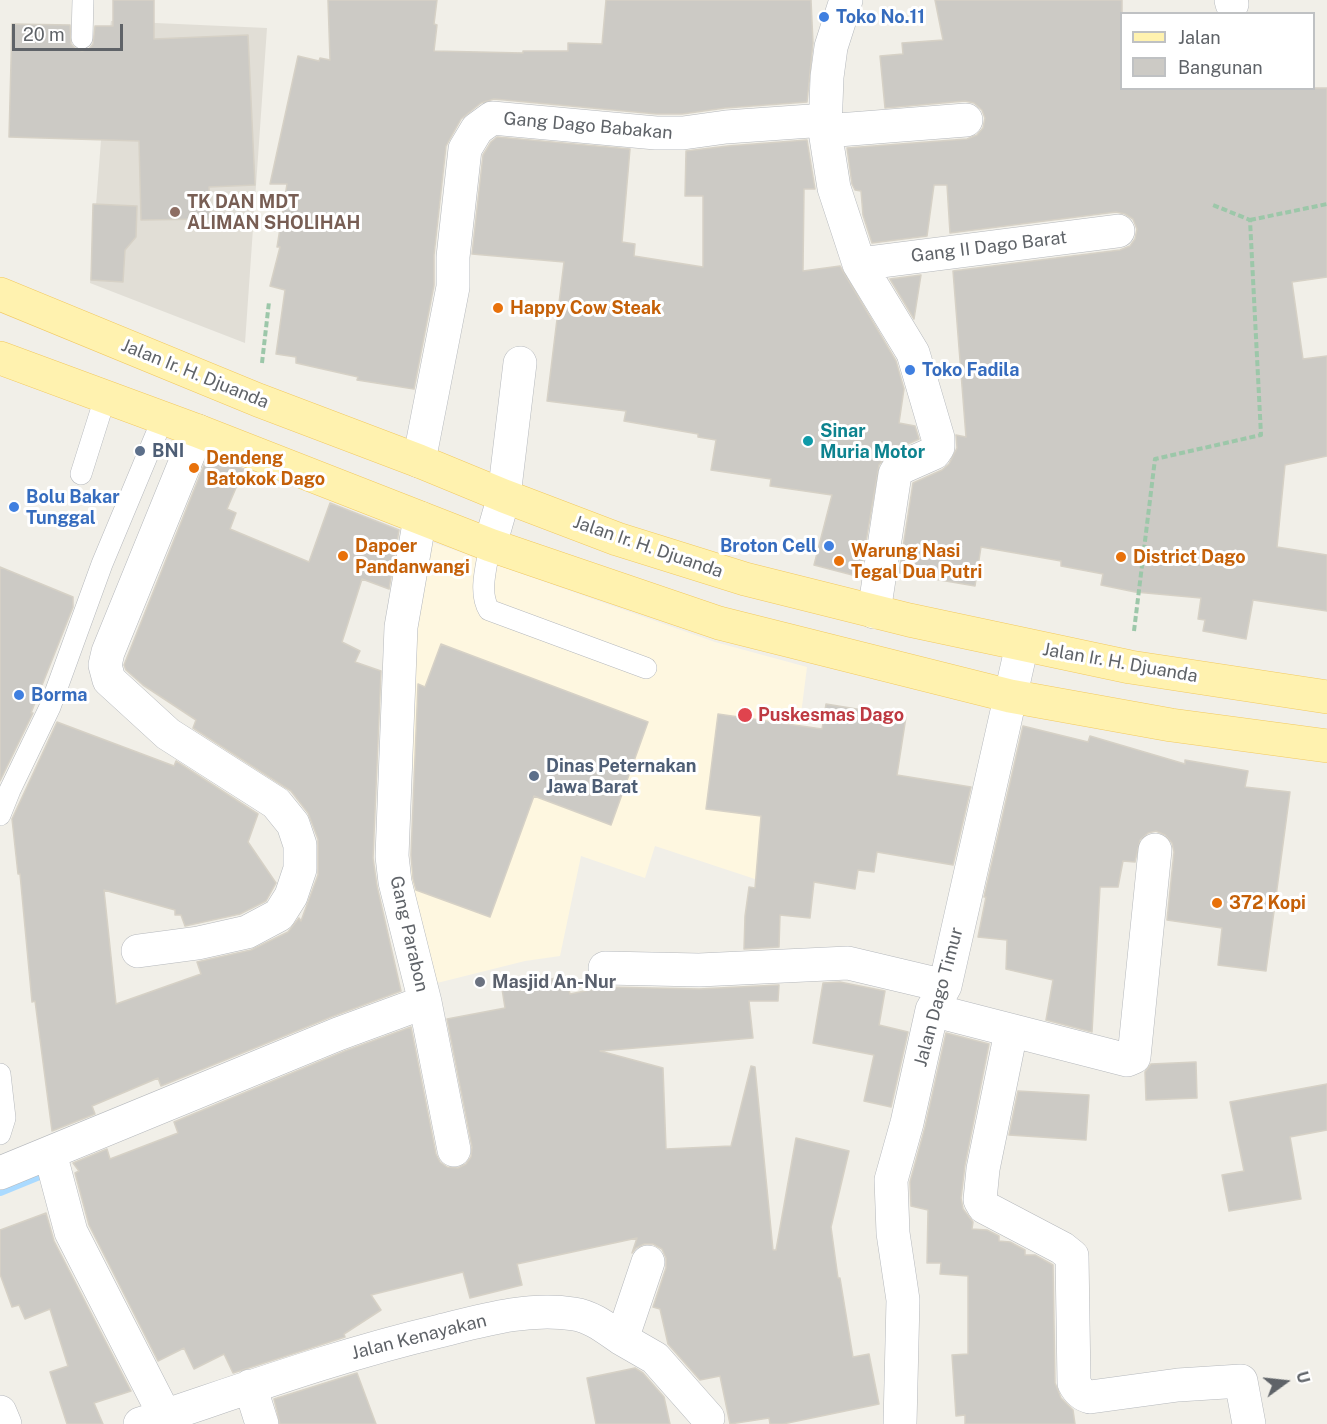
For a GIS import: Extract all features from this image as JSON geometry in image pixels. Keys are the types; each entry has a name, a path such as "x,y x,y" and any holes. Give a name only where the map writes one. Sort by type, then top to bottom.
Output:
{"main road":[{"name":"Jalan Ir. H. Djuanda","path":"0,294 258,400 504,496 617,539 723,573 874,612 1022,645 1130,667 1327,697"},
{"path":"0,358 198,431 490,545 719,624 1010,696 1171,725 1327,746"}],"street":[{"path":"846,0 831,47 826,77 825,126 834,188 859,264 913,353 938,438 938,447 934,453 898,469 895,474 874,612"},
{"name":"Gang Dago Babakan","path":"419,461 453,287 453,257 465,148 477,129 492,118 656,133 683,133 726,127 825,126 966,120"},
{"name":"Gang II Dago Barat","path":"859,264 1118,231"},
{"path":"490,545 504,496 520,363"},
{"path":"138,951 198,943 247,932 279,915 291,896 300,869 300,845 293,824 276,803 168,735 109,680 105,666 108,652 198,431"},
{"name":"Gang Parabon","path":"0,1173 338,1034 425,1002 394,882 392,856 401,627 420,518"},
{"name":"Jalan Dago Timur","path":"900,1424 903,1300 893,1233 891,1180 908,1123 989,795 1022,645"},
{"path":"605,968 699,970 848,963 939,998 1011,1032 1127,1060 1134,1057 1155,850"},
{"path":"425,1002 454,1150"},
{"path":"1011,1032 983,1169 980,1200 984,1207 1062,1248 1072,1256 1074,1383 1080,1393 1090,1397 1178,1385 1215,1384 1238,1380 1242,1383 1249,1424"},
{"path":"50,1152 71,1232 153,1420"},
{"path":"622,1339 648,1262"},
{"name":"Jalan Kenayakan","path":"153,1420 335,1358 510,1314 550,1312 576,1314 590,1318 655,1358 708,1418"},
{"path":"250,1386 262,1424"},
{"path":"0,1412 4,1424"}],"lane":[{"path":"82,0 82,38"},
{"path":"81,474 105,398"},
{"path":"0,815 50,707 102,564 162,418"},
{"path":"490,545 484,580 485,602 489,610 646,668"},
{"path":"0,1074 5,1118 0,1134"}],"path":[{"path":"1213,205 1250,220 1327,204"},
{"path":"1130,667 1155,459 1261,435 1250,220"},
{"path":"258,400 269,302"}],"shaded area":[{"name":"TK DAN MDT ALIMAN SHOLIHAH","path":"111,21 267,28 245,343 90,283 101,140 102,80"},
{"path":"426,540 715,642 807,667 791,793 770,884 655,846 645,878 581,856 560,956 525,961 425,986 408,901 417,798 404,692"}],"building":[{"path":"113,0 154,0 154,39 248,35 255,185 209,187 210,219 141,220 139,141 9,137 12,24 70,25 71,44 82,51 89,49 93,44 95,26 113,26"},
{"path":"328,0 437,0 434,51 523,53 523,51 568,51 568,43 602,44 606,0 811,0 813,43 807,102 725,108 682,114 657,114 494,99 481,103 461,119 446,146 434,255 434,285 414,389 357,380 358,377 296,363 296,357 276,354 285,290 270,286 280,247 277,247 287,184 270,184 298,56 319,61 320,58 330,60"},
{"path":"935,0 1122,0 1120,90 1315,90 1315,88 1327,88 1327,277 1292,282 1303,359 1327,356 1327,456 1285,465 1277,547 1327,555 1327,611 1253,600 1246,639 1203,631 1205,620 1198,619 1201,598 1135,592 1101,585 1103,574 1061,566 1061,561 981,547 975,586 899,573 913,483 942,470 949,464 957,448 956,435 966,437 953,271 1120,250 1130,246 1135,239 1137,229 1133,219 1116,212 950,233 947,185 934,185 927,236 872,243 863,215 861,191 855,190 852,184 847,148 967,139 977,135 983,128 985,118 982,110 974,103 965,101 885,108 880,56 903,54 902,43 943,40"},
{"path":"497,137 630,149 622,242 635,244 634,256 703,267 703,196 685,196 686,151 807,140 815,189 804,189 803,271 840,266 896,361 904,389 899,423 915,426 919,439 890,452 879,465 860,577 814,565 832,495 770,486 771,479 711,470 716,440 698,437 698,434 624,421 626,411 547,401 564,262 472,254 483,155"},
{"path":"93,204 137,206 136,237 125,250 123,282 91,280"},
{"path":"921,275 914,319 890,279"},
{"path":"208,455 244,469 227,509 236,513 230,529 309,562 330,503 399,530 389,589 362,579 342,642 360,651 355,662 381,671 373,858 377,886 401,991 161,1086 158,1078 92,1106 95,1114 52,1131 35,1001 32,1002 20,874 18,874 12,819 57,722 174,766 176,761 258,814 248,842 276,883 266,901 240,914 185,926 181,915 175,915 175,910 104,890 116,1004 201,974 197,962 251,950 288,932 299,918 301,921 318,875 318,839 308,813 291,791 193,728 196,720 143,685 126,670 124,665"},
{"name":"Borma","path":"0,567 73,597 73,607 31,713 33,713 0,781"},
{"name":"Dinas Peternakan Jawa Barat","path":"441,644 648,722 611,825 534,796 490,917 416,890 413,879 411,855 418,684 425,687"},
{"path":"826,704 906,717 897,775 971,787 953,865 877,852 874,872 858,870 855,889 814,882 810,918 780,915 779,947 744,949 745,916 749,887 755,888 761,816 706,809 718,714 822,729"},
{"path":"1023,726 1088,742 1090,736 1185,764 1185,760 1248,771 1245,787 1290,792 1266,971 1218,965 1222,928 1167,920 1174,852 1172,843 1165,835 1156,831 1148,833 1140,840 1135,862 1123,861 1118,887 1100,887 1092,1032 1046,1020 1053,980 1006,969 1007,940 978,937 986,897 984,897"},
{"path":"566,976 570,994 604,987 699,989 779,985 778,1001 749,1001 753,1038 600,1051 663,1068 666,1149 731,1146 751,1066 755,1067 773,1250 776,1250 796,1138 849,1151 831,1227 853,1357 869,1354 879,1404 783,1424 770,1424 769,1418 730,1424 720,1376 700,1380 668,1344 660,1309 653,1307 666,1268 666,1258 662,1249 653,1244 644,1244 632,1253 637,1238 517,1264 522,1285 470,1298 463,1272 371,1295 381,1310 344,1334 345,1337 233,1373 224,1354 194,1369 184,1348 158,1361 89,1225 75,1173 79,1171 73,1163 107,1149 110,1159 178,1133 174,1122 345,1051 411,1027 436,1154 440,1162 447,1167 458,1168 466,1164 471,1157 472,1147 447,1019 505,1008 502,989"},
{"path":"840,982 885,991 879,1025 908,1032 891,1107 864,1101 874,1055 813,1043 823,983"},
{"path":"946,1033 989,1044 965,1165 961,1198 963,1209 973,1222 972,1229 987,1230 999,1236 999,1241 1010,1242 1025,1250 1025,1255 1035,1255 1053,1265 1055,1383 1061,1398 1073,1410 1075,1424 965,1424 965,1415 956,1416 952,1355 968,1354 968,1276 940,1274 941,1263 927,1263 928,1210 911,1206 910,1182"},
{"path":"1196,1062 1197,1098 1146,1100 1145,1072 1151,1064"},
{"path":"1327,1084 1327,1130 1290,1137 1301,1199 1229,1211 1222,1175 1244,1171 1230,1102"},
{"path":"1018,1091 1089,1095 1086,1140 1009,1135"},
{"path":"46,1213 54,1241 131,1391 94,1403 103,1424 67,1424 50,1372 68,1366 50,1309 25,1319 19,1305 12,1307 0,1274 0,1230"},
{"path":"635,1368 643,1373 664,1397 670,1424 596,1424 587,1378"},
{"path":"357,1373 376,1424 280,1424 274,1399"}],"waterway":[{"path":"0,1191 44,1173"}],"place":[{"name":"Toko No.11","path":"824,17"},
{"name":"TK DAN MDT ALIMAN SHOLIHAH","path":"175,212"},
{"name":"Happy Cow Steak","path":"498,308"},
{"name":"Toko Fadila","path":"910,370"},
{"name":"Sinar Muria Motor","path":"808,441"},
{"name":"BNI","path":"140,451"},
{"name":"Dendeng Batokok Dago","path":"194,468"},
{"name":"Bolu Bakar Tunggal","path":"14,507"},
{"name":"Broton Cell","path":"829,546"},
{"name":"Dapoer Pandanwangi","path":"343,556"},
{"name":"District Dago","path":"1121,557"},
{"name":"Warung Nasi Tegal Dua Putri","path":"839,561"},
{"name":"Borma","path":"19,695"},
{"name":"Puskesmas Dago","path":"745,715"},
{"name":"Dinas Peternakan Jawa Barat","path":"534,776"},
{"name":"372 Kopi","path":"1217,903"},
{"name":"Masjid An-Nur","path":"480,982"}]}
